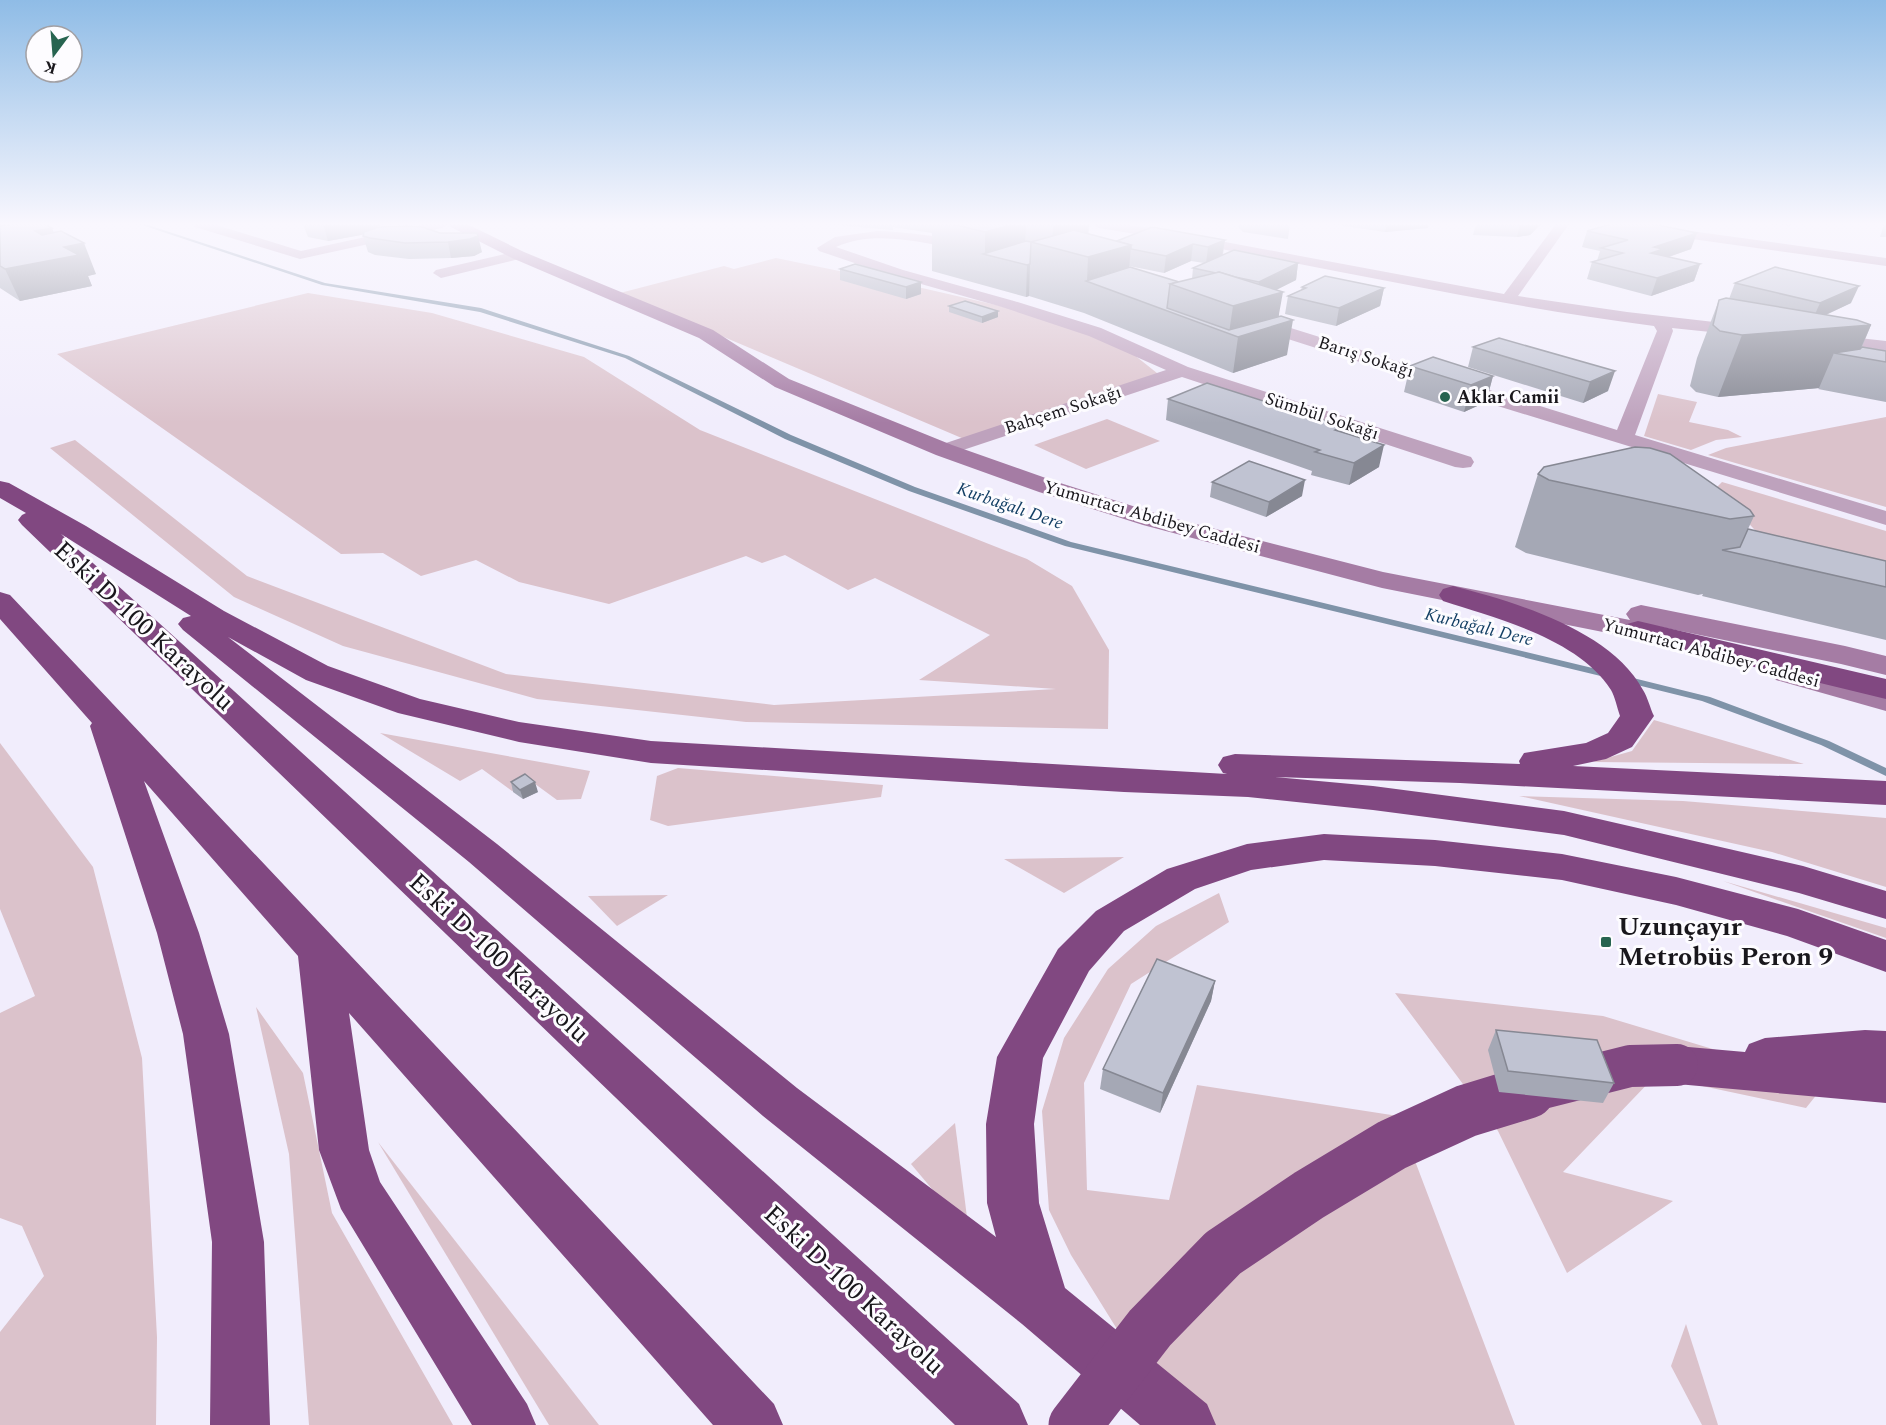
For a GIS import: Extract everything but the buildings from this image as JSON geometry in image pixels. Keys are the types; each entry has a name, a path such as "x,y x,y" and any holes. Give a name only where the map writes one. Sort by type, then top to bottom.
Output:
{"highway":[{"path":"0,490 77,532 214,617 317,673 410,706 519,732 651,752 1124,781 1248,786 1373,798 1564,823 1803,880 1886,905"},
{"name":"Eski D-100 Karayolu","path":"0,490 998,1425"},
{"path":"77,532 483,854 780,1102 1042,1305 1186,1425"},
{"path":"1453,595 1548,627 1597,657 1621,680 1633,699 1637,716 1620,740 1594,752 1460,772"},
{"path":"0,601 753,1425"},
{"path":"1638,630 1886,689"},
{"path":"102,712 178,933 206,1034 238,1242 240,1425"},
{"path":"795,760 1189,763 1460,772 1886,793"},
{"path":"1042,1305 1013,1203 1010,1124 1020,1057 1074,960 1110,921 1180,879 1247,857 1324,847 1435,853 1562,867 1676,891 1798,924 1886,956"},
{"path":"318,947 344,1150 359,1193 506,1425"},
{"path":"1075,1425 1150,1328 1222,1253 1309,1195 1392,1145 1466,1112 1531,1091 1630,1066 1677,1065 1865,1049 1886,1050"},
{"path":"1677,1065 1886,1083"}],"main road":[{"name":"Yumurtacı Abdibey Caddesi","path":"602,290 706,334 782,383 953,447 1048,487 1152,520 1382,580 1638,630 1886,701"},
{"path":"953,447 1094,492 1233,528 1370,560 1845,655 1886,666"}],"street":[{"path":"960,290 1095,332 1182,371"},
{"path":"1488,290 1747,347"},
{"path":"1511,295 1514,290"},
{"path":"1511,295 1650,311 1763,329 1662,327"},
{"name":"Barış Sokağı","path":"1242,318 1495,399 1886,518"},
{"path":"1624,438 1662,327"},
{"path":"1886,338 1809,334 1886,346"},
{"name":"Bahçem Sokağı","path":"953,447 1182,371"},
{"name":"Sümbül Sokağı","path":"1182,371 1463,462"}],"shaded area":[{"path":"630,290 933,290 1053,318 1128,350 1162,377 964,439 620,293"},
{"path":"308,293 432,313 584,357 700,430 1027,559 1072,586 1109,650 1108,729 746,722 537,699 343,646 234,597 50,448 75,440 247,576 506,674 774,705 1056,689 919,680 990,635 875,578 848,590 785,555 762,563 746,556 609,604 519,582 476,560 421,576 383,553 341,554 57,354"},
{"path":"1658,394 1697,402 1689,422 1728,430 1742,437 1716,440 1691,450 1644,436"},
{"path":"1886,417 1886,507 1708,455 1726,448"},
{"path":"1107,419 1160,441 1086,469 1034,445"},
{"path":"1722,482 1886,531 1886,599 1777,554 1716,488"},
{"path":"1654,720 1804,764 1593,762 1632,751"},
{"path":"380,733 590,771 581,799 557,800 531,781 512,791 482,769 460,781"},
{"path":"0,743 93,867 142,1058 157,1337 156,1425 0,1425 0,1332 44,1276 22,1226 0,1218 0,1013 35,996 0,909"},
{"path":"678,768 883,785 881,797 668,826 650,820 657,776"},
{"path":"1519,796 1683,801 1886,818 1886,887 1772,852"},
{"path":"1124,857 1064,893 1004,859"},
{"path":"1723,881 1886,928 1886,938"},
{"path":"1219,893 1229,922 1131,984 1084,1083 1087,1190 1169,1200 1197,1085 1398,1116 1515,1425 1214,1425 1143,1371 1071,1255 1049,1210 1042,1111 1064,1038 1108,969 1156,926"},
{"path":"668,895 617,926 588,896"},
{"path":"1395,993 1603,1016 1826,1083 1806,1108 1655,1076 1563,1172 1673,1201 1567,1273 1498,1131"},
{"path":"256,1007 303,1073 332,1213 453,1425 309,1425 289,1154"},
{"path":"955,1123 969,1233 911,1164"},
{"path":"378,1142 599,1425 549,1425"},
{"path":"1686,1324 1718,1425 1702,1425 1671,1366"}],"waterway":[{"name":"Kurbağalı Dere","path":"363,290 481,310 627,357 788,437 912,489 1068,544 1609,675"},
{"name":"Kurbağalı Dere","path":"1625,679 1706,699 1825,743 1886,772"}],"place":[{"name":"Aklar Camii","path":"1445,397"},
{"name":"Uzunçayır Metrobüs Peron 9","path":"1606,942"}]}
